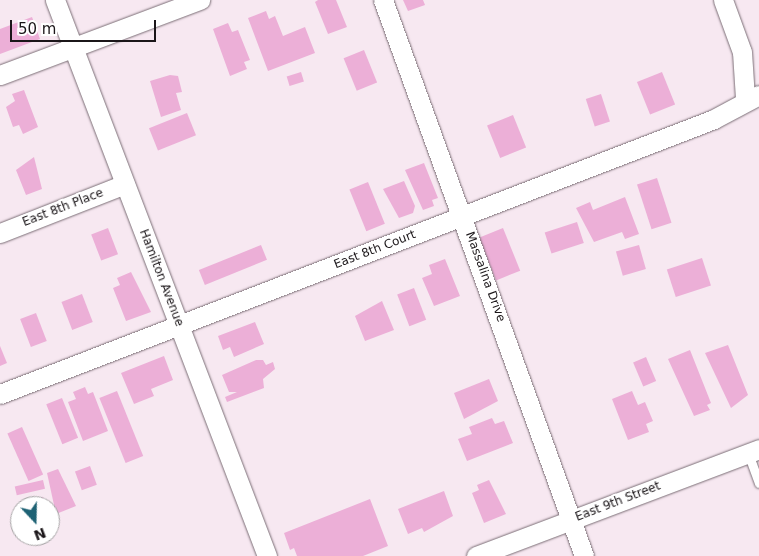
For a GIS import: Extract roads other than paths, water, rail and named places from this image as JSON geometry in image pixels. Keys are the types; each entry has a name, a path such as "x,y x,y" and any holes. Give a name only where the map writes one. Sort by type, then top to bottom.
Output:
{"street":[{"name":"Hamilton Avenue","path":"55,0 267,556"},
{"path":"0,75 200,0"},
{"name":"Massalina Drive","path":"382,0 463,216 584,556"},
{"path":"723,0 742,52 752,97"},
{"name":"East 8th Court","path":"0,394 714,119 752,97"},
{"name":"East 8th Place","path":"0,233 125,184"},
{"name":"East 9th Street","path":"476,556 754,451"}],"lane":[{"path":"754,451 759,483"}]}
